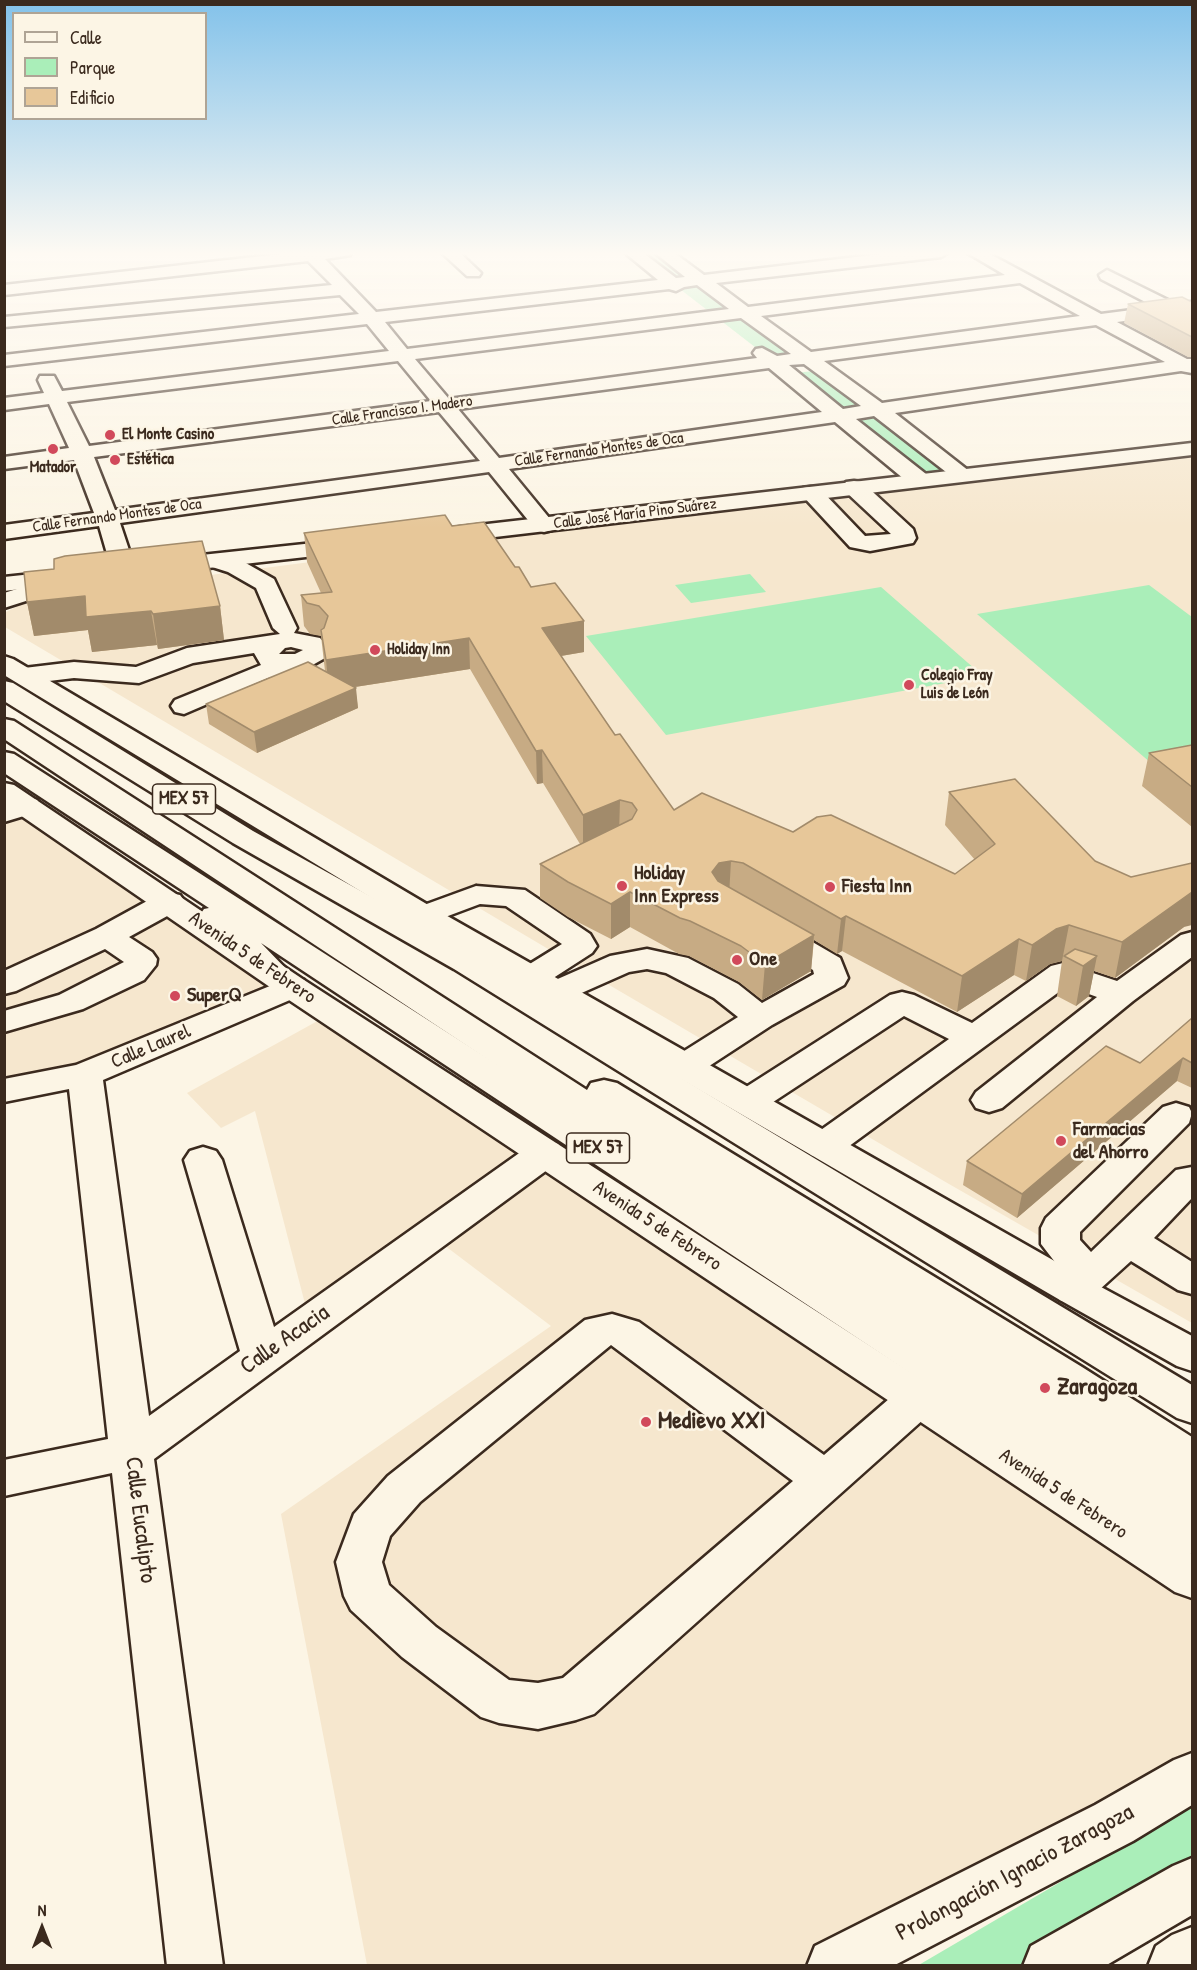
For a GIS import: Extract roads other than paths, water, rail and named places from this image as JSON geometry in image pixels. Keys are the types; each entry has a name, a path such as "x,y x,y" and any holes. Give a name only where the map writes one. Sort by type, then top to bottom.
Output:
{"main road":[{"path":"29,344 82,453 107,517 98,574"},
{"path":"4,361 146,344"},
{"path":"394,344 544,525"},
{"path":"4,404 501,344"},
{"path":"751,344 918,479"},
{"path":"787,344 878,409 963,475"},
{"name":"Calle Francisco I. Madero","path":"4,463 909,344"},
{"path":"1146,344 1189,366"},
{"name":"Calle Fernando Montes de Oca","path":"4,532 1189,366"},
{"name":"Calle José María Pino Suárez","path":"425,538 1192,449"},
{"path":"811,492 862,544 905,538 905,534 854,487"},
{"path":"4,584 378,543"},
{"path":"266,584 282,554"},
{"path":"217,561 236,567 266,584 289,641"},
{"path":"4,601 98,574"},
{"path":"11,676 74,670 139,675 187,656 289,641"},
{"path":"184,706 259,673 289,641"},
{"path":"11,676 84,713 349,872 553,990 1192,1406"},
{"name":"MEX 57","path":"11,676 123,764 243,837 465,962 1192,1406"},
{"path":"4,713 726,1168 1067,1378 1192,1459"},
{"path":"84,713 123,764"},
{"path":"4,727 1037,1401 1192,1497"},
{"name":"Avenida 5 de Febrero","path":"4,760 19,798 169,902 545,1154 1192,1578"},
{"path":"4,769 19,798"},
{"name":"Avenida 5 de Febrero","path":"19,798 163,864 1192,1535"},
{"path":"243,837 349,872"},
{"path":"163,864 283,980"},
{"path":"424,916 476,895 514,897 546,882"},
{"path":"514,897 579,941 581,945 553,990"},
{"path":"4,984 107,936 169,902"},
{"path":"694,1080 760,1018 832,978 828,965 749,918"},
{"path":"4,1022 71,1002 132,973 140,965 141,959 107,936"},
{"path":"990,1100 1121,994 1192,942"},
{"path":"553,990 621,963 647,959 676,965 726,991 760,1018"},
{"path":"824,1146 1063,973 1121,994"},
{"name":"Calle Laurel","path":"4,1091 85,1075 283,980"},
{"path":"748,1102 902,1002 974,1037"},
{"name":"Calle Eucalipto","path":"85,1075 195,1965"},
{"path":"694,1080 748,1102 824,1146 1082,1283 1192,1355"},
{"path":"1082,1283 1061,1244 1060,1228 1176,1115"},
{"name":"Calle Acacia","path":"4,1478 132,1452 545,1154"},
{"path":"203,1160 262,1356"},
{"path":"1082,1283 1128,1241 1186,1194"},
{"path":"1128,1241 1192,1280"},
{"path":"825,1480 624,1333 612,1329 600,1331 404,1489 370,1527 359,1562 368,1596 419,1642 499,1701 538,1706 576,1698 919,1398"},
{"name":"Prolongación Ignacio Zaragoza","path":"836,1965 1114,1823 1192,1777"},
{"path":"1051,1965 1192,1885"},
{"path":"1176,1965 1192,1955"}],"place":[{"name":"El Monte Casino","path":"110,435"},
{"name":"Matador","path":"53,449"},
{"name":"Estética","path":"115,460"},
{"name":"Holiday Inn","path":"375,650"},
{"name":"Colegio Fray Luis de León","path":"909,685"},
{"name":"Holiday Inn Express","path":"622,886"},
{"name":"Fiesta Inn","path":"830,887"},
{"name":"One","path":"737,960"},
{"name":"SuperQ","path":"175,996"},
{"name":"Farmacias del Ahorro","path":"1061,1141"},
{"name":"Zaragoza","path":"1045,1388"},
{"name":"Medievo XXI","path":"646,1422"}]}
